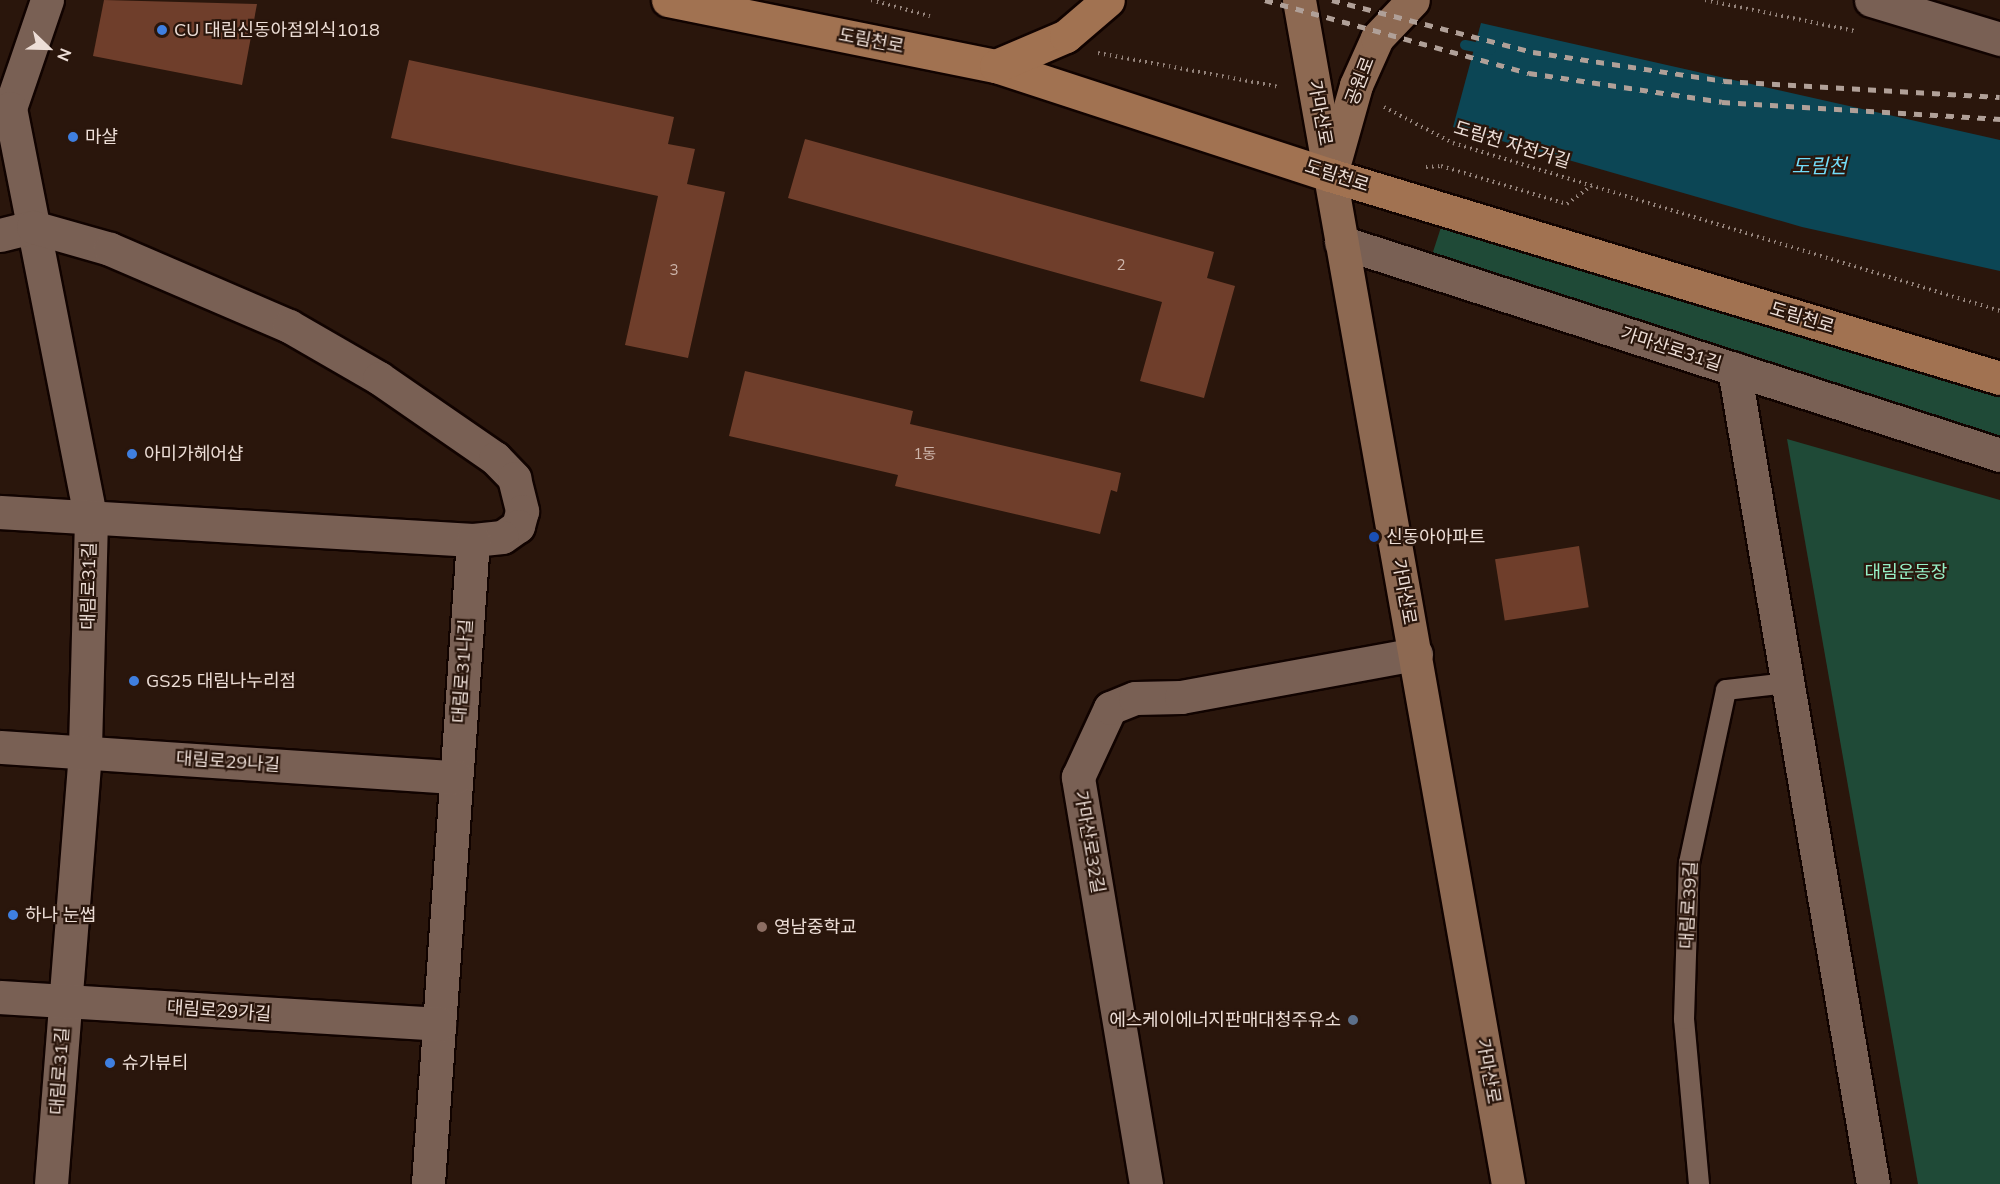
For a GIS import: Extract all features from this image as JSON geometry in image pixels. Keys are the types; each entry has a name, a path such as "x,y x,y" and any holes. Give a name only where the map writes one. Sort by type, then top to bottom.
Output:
{"main road":[{"name":"도림천로","path":"668,0 996,66 1330,175 2000,378"},
{"path":"996,66 1066,36 1108,0"},
{"name":"가마산로","path":"1299,0 1508,1184"},
{"name":"공원로","path":"1330,175 1356,85 1377,38 1413,0"}],"street":[{"name":"대림로31길","path":"47,0 10,108 91,519 85,752 51,1184"},
{"path":"1871,0 2000,39"},
{"path":"0,235 33,227 110,249 289,326 379,378 495,458 514,478 521,517 518,526 502,537 473,540 0,512"},
{"name":"가마산로31길","path":"1341,242 2000,455"},
{"path":"1734,369 1873,1184"},
{"name":"대림로31나길","path":"428,1184 473,540"},
{"name":"가마산로32길","path":"1146,1184 1078,777 1110,708 1134,698 1181,697 1416,654"},
{"name":"대림로29나길","path":"0,747 456,777"},
{"name":"대림로29가길","path":"0,997 439,1024"}],"lane":[{"name":"대림로39길","path":"1700,1184 1684,1019 1689,863 1726,690 1787,683"}],"path":[{"path":"871,0 938,18"},
{"path":"1705,0 1858,32"},
{"path":"1095,52 1286,88"},
{"name":"도림천 자전거길","path":"1377,106 1453,143 2000,311"}],"green space":[{"path":"1443,221 2000,391 2000,436 1432,255"},
{"name":"대림운동장","path":"1787,439 2000,500 2000,1184 1918,1184"}],"water":[{"name":"도림천","path":"1481,23 2000,140 2000,271 1802,227 1453,127"}],"building":[{"path":"104,0 257,4 242,85 93,56"},
{"path":"409,60 674,117 668,144 695,149 687,184 725,192 688,358 625,345 658,196 391,138"},
{"path":"805,139 1214,252 1207,278 1235,286 1204,398 1140,381 1162,302 788,198"},
{"path":"745,371 913,411 910,424 1121,473 1117,492 1111,490 1100,534 895,486 898,475 729,436"},
{"path":"1579,546 1589,607 1505,621 1495,559"}],"waterway":[{"name":"도림천","path":"1465,45 1491,50"}],"railway":[{"path":"1265,0 1529,73 1722,102 2000,119"},
{"path":"1332,0 1533,52 1724,81 2000,97"}],"place":[{"name":"CU 대림신동아점외식1018","path":"162,30"},
{"name":"마샬","path":"73,137"},
{"name":"아미가헤어샵","path":"132,454"},
{"name":"신동아아파트","path":"1374,537"},
{"name":"GS25 대림나누리점","path":"134,681"},
{"name":"하나 눈썹","path":"13,915"},
{"name":"영남중학교","path":"762,927"},
{"name":"에스케이에너지판매대청주유소","path":"1353,1020"},
{"name":"슈가뷰티","path":"110,1063"}]}
